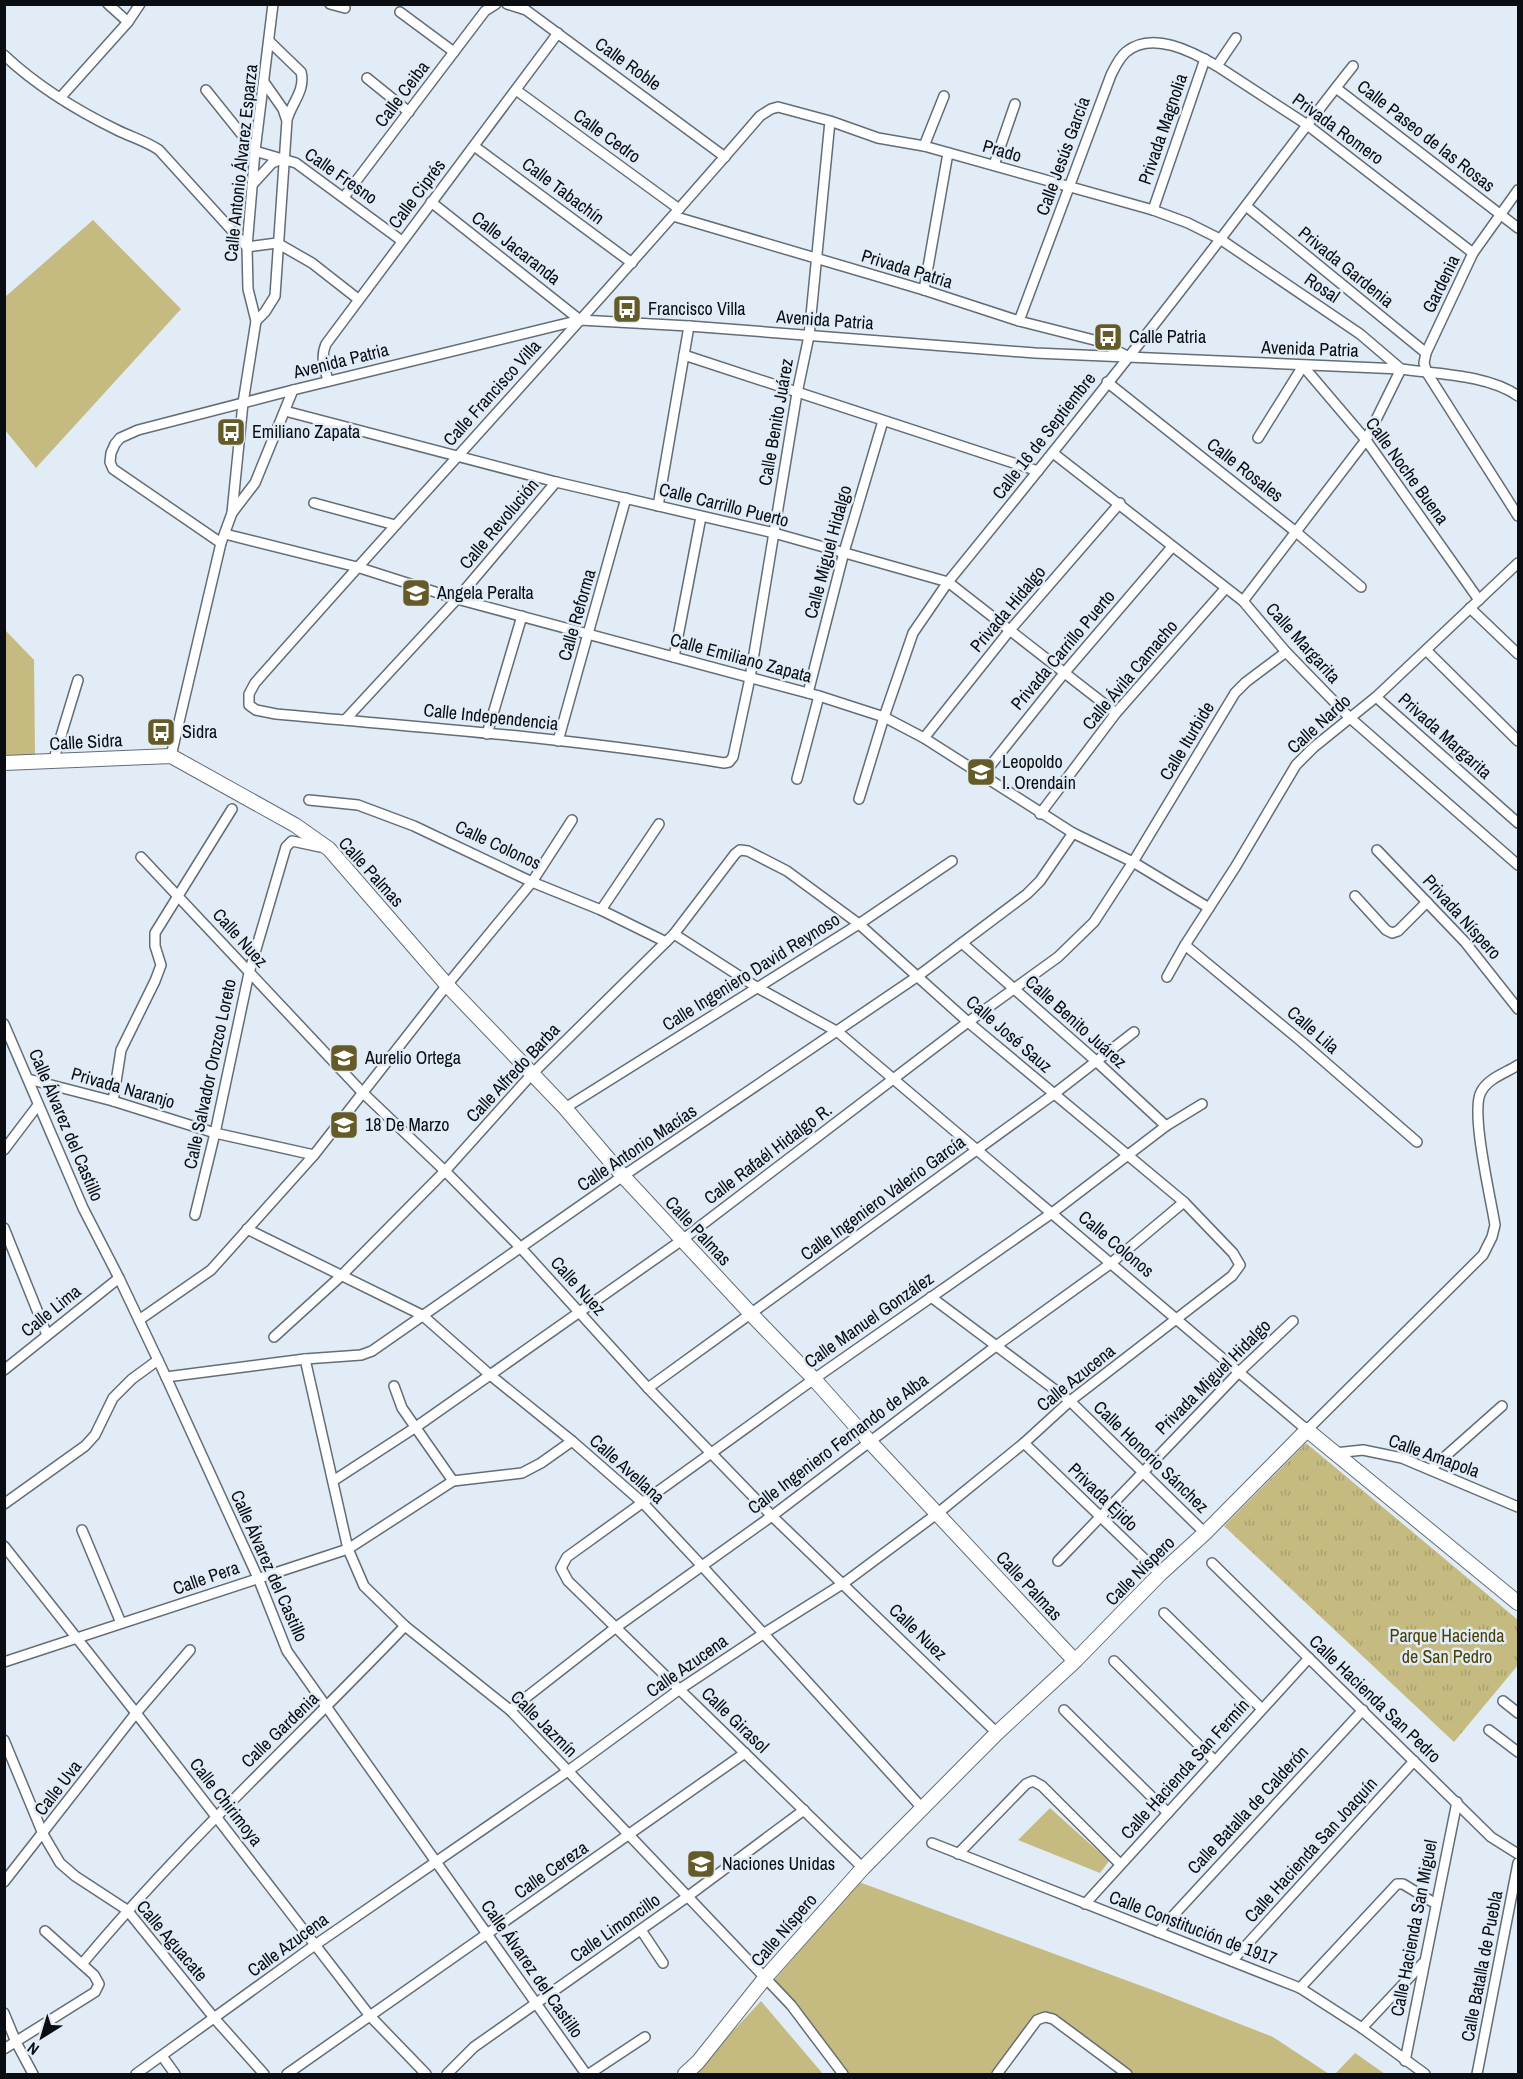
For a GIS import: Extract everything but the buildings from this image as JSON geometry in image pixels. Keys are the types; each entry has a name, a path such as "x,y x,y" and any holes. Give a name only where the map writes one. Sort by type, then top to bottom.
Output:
{"street":[{"path":"108,4 128,22"},
{"path":"60,98 128,22 140,4"},
{"name":"Calle Antonio Álvarez Esparza","path":"171,756 223,538 232,513 243,403 256,321 248,289 247,247 255,151 273,4"},
{"path":"330,4 345,8"},
{"name":"Calle Ceiba","path":"344,196 485,11 496,4"},
{"name":"Calle Roble","path":"507,4 526,10 725,157"},
{"path":"400,12 454,52"},
{"name":"Calle Ciprés","path":"328,381 322,351 358,299 558,33"},
{"path":"1217,66 1236,38"},
{"name":"Calle Antonio Álvarez Esparza","path":"256,321 275,296 287,120 289,110 303,86 302,72 270,42"},
{"name":"Calle Jesús García","path":"1019,321 1117,62 1126,52 1139,44 1155,42 1173,46"},
{"name":"Privada Romero","path":"1173,46 1217,66 1306,124 1473,254"},
{"path":"4,55 24,74 60,98 159,150 247,247 277,243 312,263 358,299"},
{"name":"Privada Magnolia","path":"1153,210 1205,59"},
{"name":"Calle 16 de Septiembre","path":"859,799 884,717 914,633 948,582 1129,357 1246,206 1306,124 1353,66"},
{"path":"367,78 409,112"},
{"path":"264,82 283,109 287,120"},
{"name":"Calle Paseo de las Rosas","path":"1336,87 1500,214 1518,190"},
{"path":"206,90 255,151"},
{"name":"Calle Cedro","path":"516,90 676,213"},
{"path":"924,146 944,96"},
{"path":"994,165 1015,104"},
{"name":"Prado","path":"771,109 786,108 878,138 924,146 1153,210 1188,223 1220,239"},
{"name":"Calle Francisco Villa","path":"249,705 249,694 255,683 457,455 632,263 760,116 771,109"},
{"name":"Calle Benito Juárez","path":"729,762 733,757 750,678 808,336 818,259 830,121"},
{"name":"Calle Tabachín","path":"474,146 632,263"},
{"name":"Calle Fresno","path":"255,151 296,163 344,196 402,241"},
{"path":"924,290 948,153"},
{"path":"252,185 272,163 284,158"},
{"name":"Calle Jacaranda","path":"431,202 580,320"},
{"name":"Privada Gardenia","path":"1246,206 1426,353"},
{"name":"Privada Patria","path":"676,213 1019,321 1098,341 1129,357"},
{"path":"1500,214 1518,228"},
{"name":"Gardenia","path":"1427,373 1424,363 1426,353 1473,254 1500,214"},
{"name":"Rosal","path":"1220,239 1360,334 1401,369"},
{"name":"Avenida Patria","path":"119,474 110,462 111,453 120,438 138,430 580,320 688,326 1035,353 1401,369 1488,383 1511,391 1518,396"},
{"path":"658,506 688,326"},
{"path":"684,355 1038,471"},
{"path":"1258,438 1303,366"},
{"name":"Calle Noche Buena","path":"1303,366 1366,440 1479,600"},
{"path":"1243,601 1366,440 1401,369"},
{"path":"1427,373 1518,516"},
{"name":"Calle Rosales","path":"1107,382 1296,532 1361,587"},
{"name":"Calle Antonio Álvarez Esparza","path":"232,513 255,483 293,390"},
{"name":"Calle Carrillo Puerto","path":"285,411 556,482 774,533 948,582 1116,713"},
{"name":"Calle Miguel Hidalgo","path":"808,693 844,552 883,421"},
{"name":"Calle Margarita","path":"1053,453 1243,601 1286,652 1349,717 1518,865"},
{"name":"Calle Emiliano Zapata","path":"119,474 223,538 357,567 457,599 819,696 884,717 924,738 1072,833 1133,862 1209,908"},
{"name":"Calle Revolución","path":"345,720 457,599 556,482"},
{"name":"Calle Reforma","path":"558,741 626,498"},
{"path":"314,503 395,525"},
{"name":"Privada Hidalgo","path":"924,738 1010,630 1120,503"},
{"path":"674,657 701,517"},
{"name":"Privada Carrillo Puerto","path":"982,776 1065,672 1172,547"},
{"name":"Calle Nardo","path":"1167,977 1296,765 1349,717 1376,697 1518,563"},
{"name":"Calle Ávila Camacho","path":"1040,814 1116,713 1226,589"},
{"path":"1470,608 1518,654"},
{"path":"487,734 522,616"},
{"path":"1426,650 1518,741"},
{"name":"Calle Iturbide","path":"1133,862 1235,693 1286,652"},
{"path":"53,762 78,680"},
{"path":"797,779 819,696"},
{"name":"Privada Margarita","path":"1376,697 1518,824"},
{"name":"Calle Independencia","path":"249,705 256,710 276,714 424,726 640,749 729,762"},
{"name":"Calle Sidra","path":"4,763 171,756"},
{"name":"Calle Palmas","path":"171,756 295,825 329,849 447,985 565,1108 622,1176 1075,1661"},
{"name":"Calle Colonos","path":"309,800 358,805 414,826 532,882 601,910 666,942"},
{"path":"113,1101 121,1050 161,965 155,946 155,933 232,809"},
{"path":"139,1320 211,1270 314,1155 447,985 532,882 572,820"},
{"path":"601,910 659,824"},
{"name":"Calle Antonio Macías","path":"166,1377 305,1359 361,1355 372,1351 622,1176 838,1032 962,944 1027,894 1040,881 1072,833"},
{"name":"Calle Salvador Orozco Loreto","path":"195,1215 249,973 288,844 296,841 329,849"},
{"name":"Calle José Sauz","path":"740,850 748,851 787,871 859,924 968,1022 1184,1202 1233,1253 1240,1265"},
{"name":"Calle Alfredo Barba","path":"274,1337 341,1276 445,1171 532,1074 674,934 740,850"},
{"name":"Privada Níspero","path":"1377,850 1465,942 1518,1009"},
{"name":"Calle Nuez","path":"141,856 362,1092 520,1247 648,1388 772,1516 997,1733"},
{"name":"Calle Ingeniero David Reynoso","path":"565,1108 859,924 951,861"},
{"name":"Calle Rafaél Hidalgo R.","path":"333,1481 416,1428 489,1374 682,1240 968,1022 1014,990 1076,942 1094,922 1133,862"},
{"path":"1355,896 1386,930 1392,933 1398,931 1427,903"},
{"name":"Calle Colonos","path":"674,934 758,988 838,1032 1307,1430 1518,1604"},
{"name":"Calle Benito Juárez","path":"962,944 1096,1061 1166,1126"},
{"name":"Calle Lila","path":"1185,945 1417,1142"},
{"name":"Calle Álvarez del Castillo","path":"5,1026 83,1208 166,1377 258,1578 287,1651 588,2074"},
{"name":"Calle Ingeniero Valerio García","path":"648,1388 752,1315 1054,1094 1134,1032"},
{"name":"Calle Níspero","path":"686,2074 765,1978 863,1868 997,1733 1075,1661 1160,1574 1205,1533 1483,1255 1495,1225 1478,1131 1479,1096 1489,1082 1518,1068"},
{"name":"Privada Naranjo","path":"28,1079 113,1101 215,1133 314,1155"},
{"name":"Calle Manuel González","path":"561,1568 567,1557 814,1379 1052,1213 1166,1126 1202,1104"},
{"path":"4,1150 38,1105"},
{"name":"Calle Ingeniero Fernando de Alba","path":"510,1710 615,1628 772,1516 996,1346 1110,1264 1184,1202"},
{"path":"4,1228 47,1335"},
{"name":"Calle Avellana","path":"247,1229 422,1315 572,1442 643,1503 923,1809"},
{"name":"Calle Azucena","path":"136,2074 315,1945 568,1771 680,1689 844,1583 938,1513 1024,1443 1070,1401 1232,1276 1240,1265"},
{"name":"Calle Lima","path":"4,1370 119,1278"},
{"name":"Calle Honorio Sánchez","path":"931,1297 1070,1401 1205,1533"},
{"name":"Privada Miguel Hidalgo","path":"1058,1561 1239,1372 1293,1321"},
{"name":"Calle Jazmín","path":"305,1359 348,1549 364,1586 405,1626 510,1710 791,2005 843,2074"},
{"path":"4,1504 85,1446 95,1435 113,1398 132,1379 158,1360"},
{"path":"394,1386 402,1408 453,1481"},
{"path":"1431,1469 1502,1407"},
{"name":"Calle Pera","path":"4,1662 348,1549 453,1481 522,1473 572,1442"},
{"name":"Privada Ejido","path":"1024,1443 1160,1574"},
{"name":"Calle Amapola","path":"1335,1453 1363,1449 1402,1458 1518,1507"},
{"path":"82,1530 121,1623"},
{"name":"Calle Chirimoya","path":"4,1546 370,2016 426,2074"},
{"name":"Calle Hacienda San Pedro","path":"1212,1563 1491,1838 1518,1854"},
{"name":"Calle Girasol","path":"561,1568 568,1581 615,1628 863,1868"},
{"path":"1164,1613 1262,1709"},
{"name":"Calle Gardenia","path":"82,1964 127,1910 216,1816 326,1708 405,1626"},
{"name":"Calle Uva","path":"4,1882 136,1713 190,1650"},
{"name":"Calle Hacienda San Fermín","path":"1085,1904 1309,1658"},
{"path":"1114,1661 1215,1761"},
{"path":"1503,1701 1518,1713"},
{"path":"1064,1710 1168,1813"},
{"name":"Calle Batalla de Calderón","path":"1158,1932 1363,1710"},
{"path":"1489,1730 1518,1752"},
{"name":"Calle Aguacate","path":"4,1740 43,1834 60,1863 75,1876 127,1910 215,2019 264,2074"},
{"name":"Calle Cereza","path":"287,2074 745,1753"},
{"name":"Calle Hacienda San Joaquín","path":"1232,1961 1414,1761"},
{"path":"958,1854 1026,1784 1033,1781 1042,1785 1120,1864"},
{"name":"Calle Hacienda San Miguel","path":"1405,2061 1457,1802"},
{"name":"Calle Limoncillo","path":"447,2074 474,2047 687,1897 804,1810"},
{"name":"Calle Constitución de 1917","path":"932,1843 1300,1988 1362,2028 1425,2074"},
{"name":"Calle Batalla de Puebla","path":"1477,2074 1518,1863"},
{"path":"1300,1988 1397,1884 1402,1884 1436,1904"},
{"path":"641,1930 663,1963"},
{"path":"4,2049 94,1992 99,1984 94,1975 45,1931"},
{"path":"1362,2028 1423,1963"},
{"path":"4,2013 33,2074"},
{"path":"997,2074 1037,2020 1045,2017 1053,2019 1127,2074"},
{"path":"588,2074 645,2037"},
{"path":"162,2056 175,2074"}],"green space":[{"path":"93,220 181,309 36,468 5,430 5,297"},
{"path":"4,629 34,660 35,755 5,756"},
{"name":"Parque Hacienda de San Pedro","path":"1306,1443 1518,1620 1518,1665 1454,1742 1224,1526"},
{"path":"1050,1808 1109,1861 1100,1873 1018,1840"},
{"path":"859,1882 1158,1992 1273,2037 1329,2074 1127,2074 1049,2017 1037,2020 996,2074 843,2074 771,1984"},
{"path":"761,2001 823,2074 693,2074"},
{"path":"1355,2053 1385,2074 1335,2074"}],"place":[{"name":"Francisco Villa","path":"627,309"},
{"name":"Calle Patria","path":"1108,337"},
{"name":"Emiliano Zapata","path":"231,432"},
{"name":"Angela Peralta","path":"416,593"},
{"name":"Sidra","path":"161,732"},
{"name":"Leopoldo I. Orendain","path":"981,772"},
{"name":"Aurelio Ortega","path":"344,1058"},
{"name":"18 De Marzo","path":"344,1125"},
{"name":"Naciones Unidas","path":"701,1864"}]}
